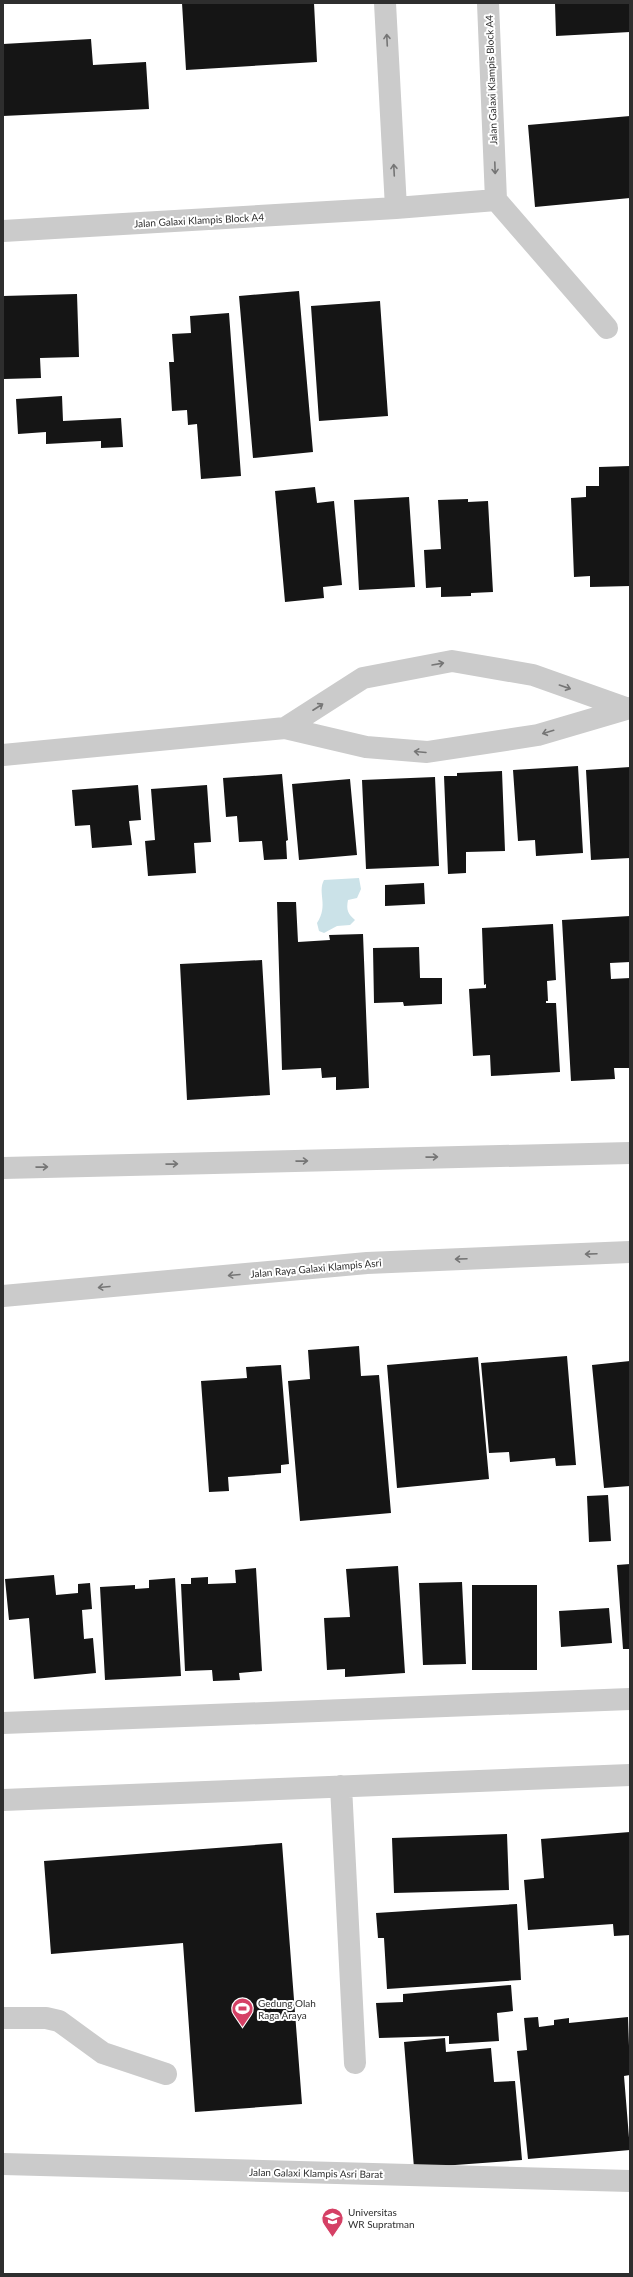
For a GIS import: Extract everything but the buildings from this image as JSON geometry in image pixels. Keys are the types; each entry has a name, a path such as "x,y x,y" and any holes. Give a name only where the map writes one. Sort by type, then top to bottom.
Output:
{"street":[{"path":"385,3 396,208"},
{"name":"Jalan Galaxi Klampis Block A4","path":"3,231 396,208 496,200 488,3"},
{"path":"496,200 607,328"},
{"path":"285,728 363,678 452,661 533,675 628,708"},
{"path":"3,755 285,728 366,747 427,752 538,735 628,708"},
{"path":"3,1168 630,1153"},
{"name":"Jalan Raya Galaxi Klampis Asri","path":"3,1296 367,1263 630,1252"},
{"path":"3,1723 630,1699"},
{"path":"3,1800 630,1775"},
{"path":"340,1786 354,2063"},
{"path":"3,2018 46,2018 59,2021 103,2053 166,2074"},
{"name":"Jalan Galaxi Klampis Asri Barat","path":"3,2164 630,2181"}],"water":[{"path":"359,878 361,889 357,898 348,900 347,903 348,912 355,920 350,925 337,926 324,933 319,931 317,923 323,905 322,885 324,880"}],"place":[{"name":"Gedung Olah Raga Araya","path":"243,2028"},
{"name":"Universitas WR Supratman","path":"332,2238"}]}
